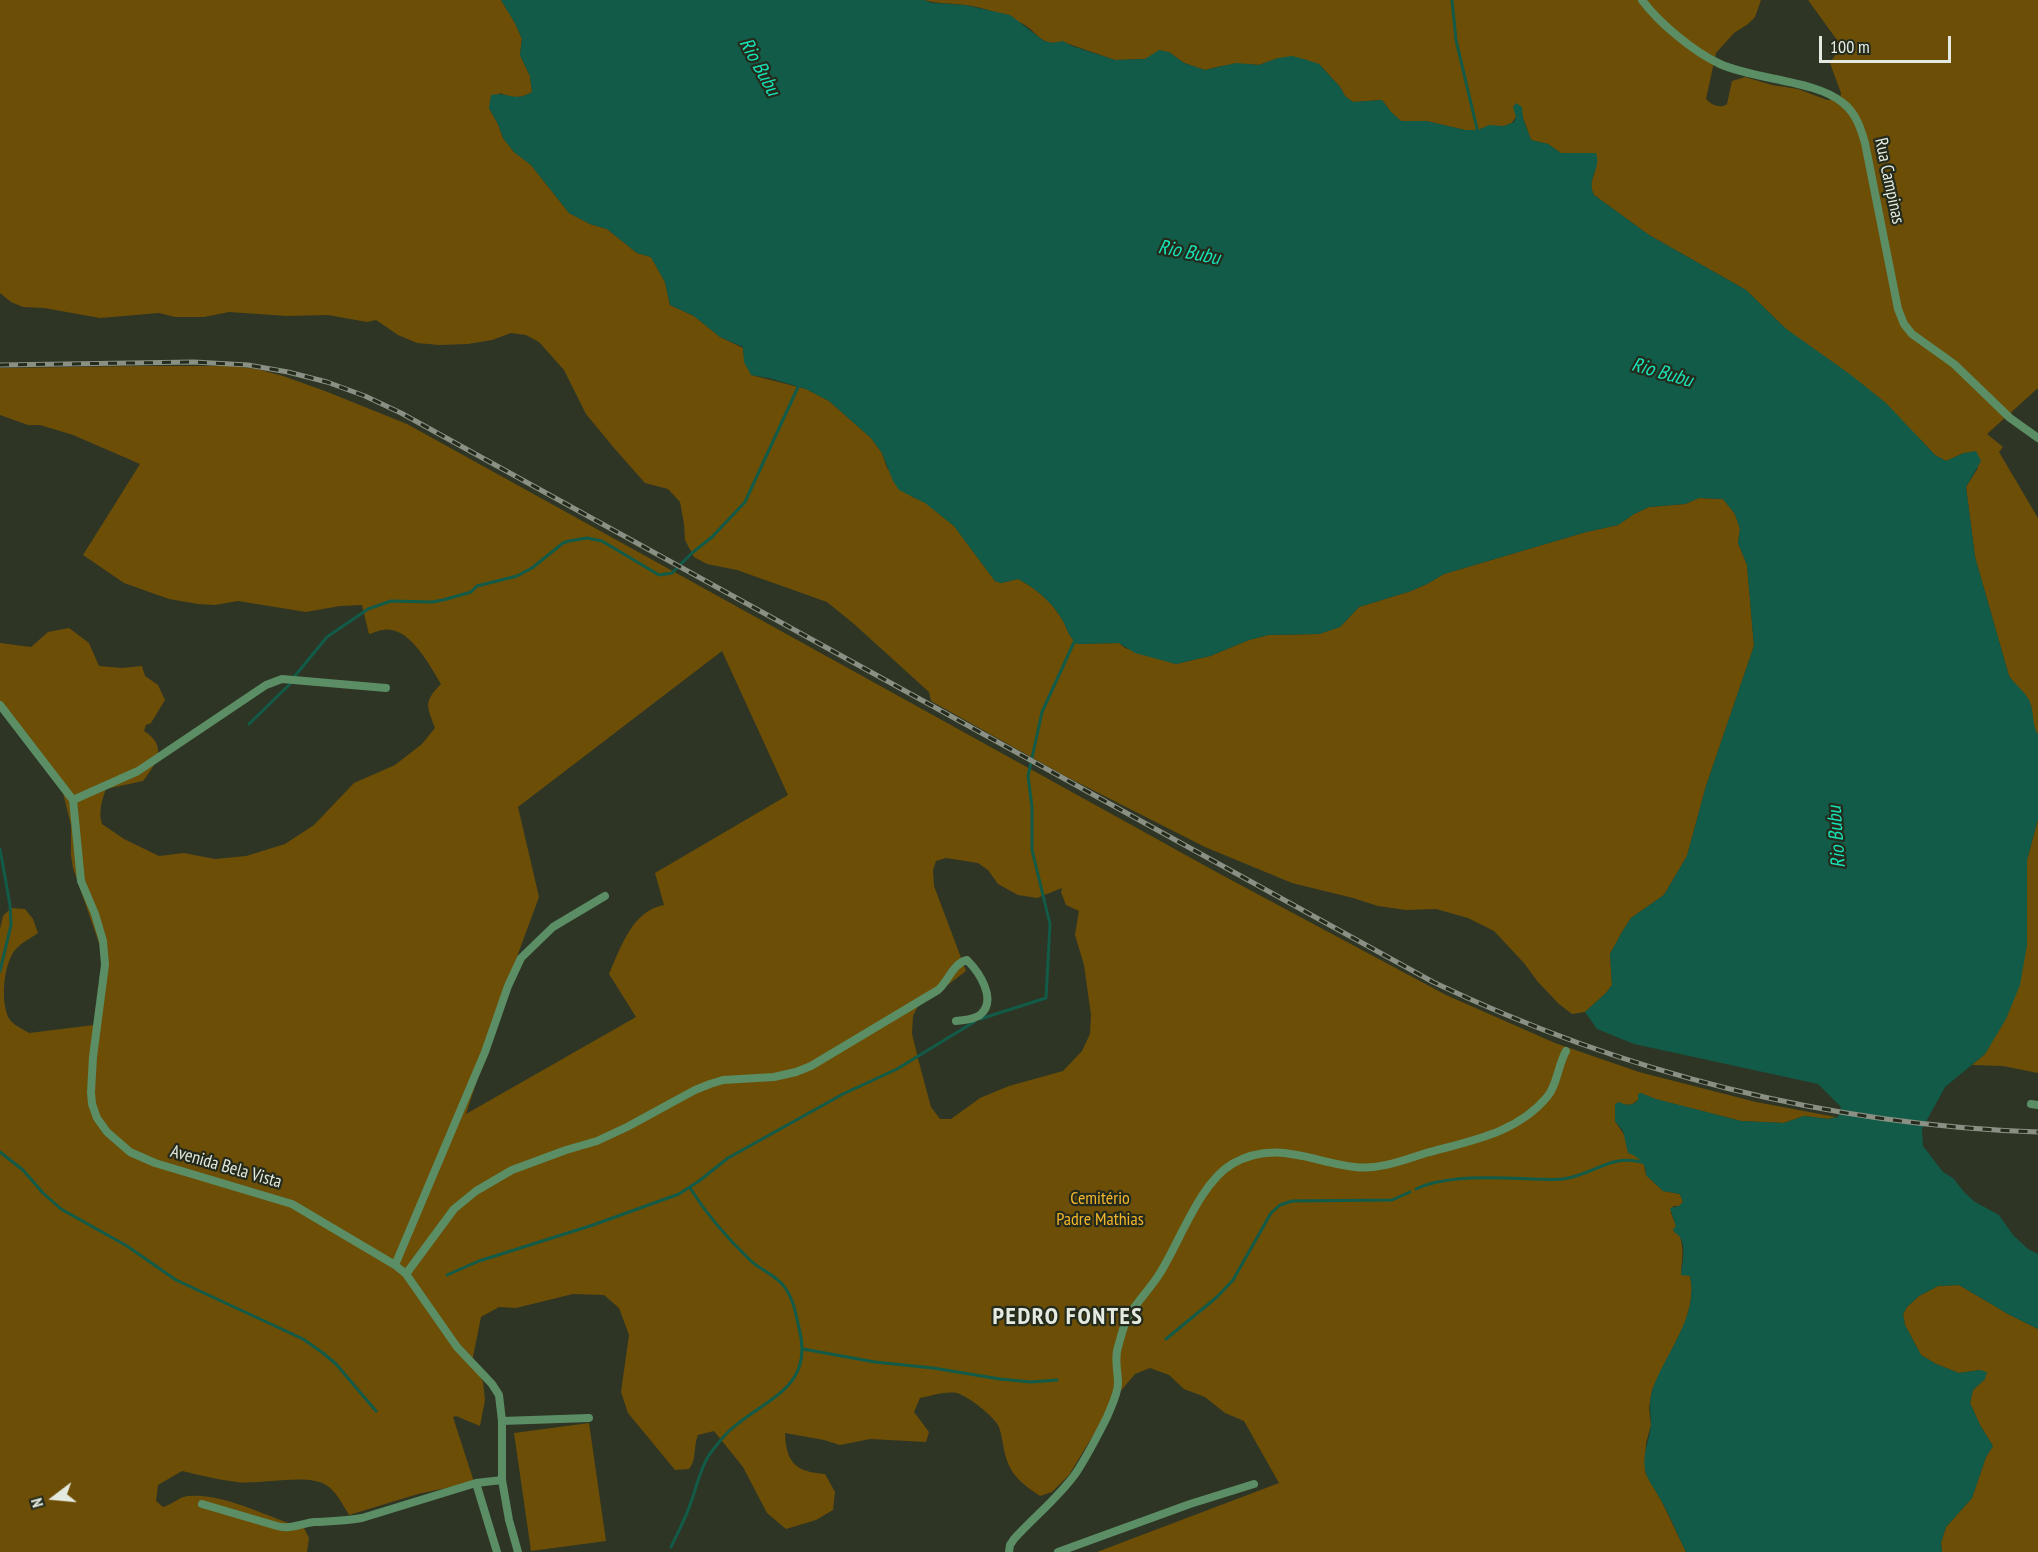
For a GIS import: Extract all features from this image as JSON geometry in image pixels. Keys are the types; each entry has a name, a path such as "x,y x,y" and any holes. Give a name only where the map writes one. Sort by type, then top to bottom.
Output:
{"street":[{"name":"Rua Campinas","path":"1642,0 1649,10 1691,46 1720,64 1744,73 1812,88 1844,103 1860,126 1865,143 1898,309 1904,324 1912,334 1954,364 2010,418 2038,438"},
{"path":"0,705 73,800 138,771 266,685 282,678 387,688"},
{"name":"Avenida Bela Vista","path":"73,800 81,881 103,941 105,964 93,1057 91,1092 97,1118 106,1132 130,1152 155,1163 292,1204 395,1265 406,1274 457,1347 496,1389 501,1404 502,1480 509,1520 518,1552"},
{"path":"395,1265 521,958 554,927 605,896"},
{"path":"406,1274 454,1209 476,1191 512,1170 597,1141 694,1090 710,1084 723,1080 774,1077 796,1072 818,1063 938,990 959,963 967,960 982,980 988,996 987,1005 977,1017 956,1021"},
{"path":"1009,1552 1014,1539 1069,1480 1091,1446 1106,1419 1118,1385 1116,1353 1127,1318 1160,1274 1202,1196 1226,1169 1252,1156 1284,1152 1356,1168 1372,1167 1479,1140 1506,1129 1546,1099 1566,1051"},
{"path":"502,1421 589,1418"},
{"path":"202,1504 282,1528 315,1522 349,1521 476,1483 502,1480"},
{"path":"476,1483 497,1552"},
{"path":"1058,1552 1190,1504 1254,1484"}],"green space":[{"path":"0,0 501,0 522,39 520,55 530,76 532,92 516,97 500,93 489,108 503,138 514,152 531,165 569,213 590,224 607,229 637,253 651,257 665,282 670,305 694,316 720,337 743,348 751,375 806,389 829,401 871,438 882,453 887,468 912,497 925,502 954,526 995,581 1001,583 1018,579 1036,590 1056,610 1077,644 1119,643 1125,648 1176,664 1210,656 1268,635 1319,634 1340,627 1359,607 1411,591 1444,574 1586,532 1618,525 1649,507 1685,504 1699,498 1723,499 1735,514 1740,529 1738,543 1747,565 1754,646 1706,786 1687,856 1664,895 1631,918 1622,932 1610,954 1612,985 1585,1012 1572,1014 1538,982 1524,963 1494,931 1468,918 1436,909 1406,910 1378,906 1292,883 1205,847 1065,776 931,701 929,692 827,602 737,570 707,564 694,557 685,540 680,502 668,489 645,483 586,414 564,370 539,342 526,335 511,333 492,340 468,344 439,345 417,343 398,335 376,320 367,322 328,315 287,316 229,312 204,317 175,317 159,313 100,318 44,308 23,307 11,302 0,293"},
{"path":"924,0 1761,0 1755,17 1734,33 1716,53 1706,99 1713,105 1719,106 1727,104 1732,81 1745,77 1772,85 1798,89 1827,100 1840,99 1841,93 1830,63 1840,48 1837,40 1808,0 2038,0 2038,388 1987,434 2003,447 1999,452 2038,518 2038,735 2034,727 2031,705 2009,676 1975,557 1966,487 1978,468 1964,453 1946,461 1935,455 1921,440 1785,328 1746,290 1649,235 1594,195 1590,186 1595,171 1571,153 1561,153 1548,144 1531,140 1523,118 1515,110 1516,117 1510,125 1478,130 1465,130 1426,121 1401,121 1382,100 1353,102 1345,96 1319,64 1278,58 1259,65 1221,66 1205,70 1184,63 1169,52 1145,59 1115,60 1063,42 1048,42 1025,25 986,9"},
{"name":"Cemitério Padre Mathias","path":"230,366 257,369 325,391 407,424 1220,874 1446,995 1555,1043 1639,1072 1756,1102 1836,1117 1828,1119 1804,1116 1784,1123 1741,1121 1651,1098 1639,1099 1631,1105 1615,1104 1615,1121 1644,1165 1646,1175 1663,1191 1680,1194 1683,1202 1679,1206 1673,1206 1671,1213 1681,1241 1683,1254 1681,1271 1690,1276 1692,1288 1690,1305 1685,1323 1652,1390 1649,1408 1651,1425 1646,1443 1645,1472 1686,1552 1097,1552 1279,1483 1244,1421 1225,1413 1205,1397 1184,1389 1169,1375 1150,1368 1135,1374 1119,1393 1069,1475 1052,1492 1040,1496 1021,1482 1012,1471 999,1427 992,1418 981,1407 957,1393 943,1393 920,1398 914,1412 929,1432 926,1442 870,1439 840,1445 785,1433 787,1451 794,1464 806,1471 825,1474 835,1492 833,1510 816,1520 786,1529 767,1513 743,1467 714,1431 698,1435 693,1461 689,1469 675,1470 628,1413 621,1392 629,1335 619,1308 604,1295 573,1294 516,1308 499,1307 481,1317 472,1362 483,1382 485,1400 480,1426 456,1416 453,1417 474,1482 418,1494 349,1515 333,1491 318,1482 296,1480 237,1482 182,1471 158,1485 156,1501 163,1507 188,1496 217,1498 232,1502 304,1528 309,1538 307,1552 0,1552 0,929 3,916 11,908 25,909 33,919 38,933 15,950 8,965 4,985 5,1005 10,1020 29,1033 94,1025 99,998 99,977 102,973 101,949 73,868 71,825 63,793 0,710 0,643 31,647 48,632 69,628 89,643 99,666 122,668 142,666 145,676 158,685 165,700 144,731 156,743 158,755 156,761 143,781 106,789 100,815 102,824 124,839 159,856 184,853 215,859 246,856 285,844 314,825 354,783 395,765 422,744 435,728 428,704 431,695 441,684 418,648 410,640 393,630 369,634 362,605 306,612 238,601 215,605 169,599 124,583 83,555 140,464 73,435 40,425 28,425 0,415 0,368","holes":["722,651 788,795 655,873 664,905 653,909 636,922 623,942 609,974 636,1017 466,1114 539,897 518,807","946,858 978,863 988,870 998,884 1018,895 1037,898 1062,888 1061,892 1066,905 1079,911 1075,935 1084,965 1091,1015 1090,1034 1082,1051 1063,1071 1009,1086 980,1098 951,1119 940,1119 931,1107 912,1034 913,1016 921,1000 966,971 934,886 933,870 936,861"]},
{"path":"2038,819 2038,1073 2003,1066 1972,1065 1985,1054 2027,945 2027,860"},
{"path":"1959,1285 2038,1329 2038,1552 1942,1552 1941,1543 1946,1527 1972,1498 1986,1457 1993,1446 1970,1403 1973,1390 1985,1379 1980,1370 1959,1373 1921,1355 1905,1325 1903,1314 1919,1296 1938,1286"},
{"path":"589,1423 606,1541 531,1551 514,1433"}],"water":[{"name":"Rio Bubu","path":"501,0 924,0 932,3 965,5 1010,15 1044,41 1053,43 1063,41 1115,60 1145,59 1159,50 1169,52 1184,63 1205,70 1236,63 1259,65 1292,56 1304,59 1319,64 1345,96 1353,102 1382,100 1401,121 1426,121 1465,130 1478,130 1489,125 1504,126 1514,122 1516,117 1513,107 1516,103 1522,107 1523,118 1531,140 1548,144 1561,153 1596,153 1597,164 1592,183 1594,195 1649,235 1746,290 1785,328 1886,403 1935,455 1946,461 1964,453 1976,451 1981,461 1966,487 1975,557 2009,676 2030,702 2038,735 2038,819 2027,860 2027,945 2020,985 2006,1019 1985,1054 1945,1087 1922,1129 1923,1146 1943,1172 1953,1178 1965,1193 1975,1202 1999,1215 2013,1235 2028,1249 2038,1254 2038,1329 1959,1285 1938,1286 1919,1296 1903,1314 1905,1325 1921,1355 1959,1373 1980,1370 1987,1372 1985,1379 1973,1390 1970,1403 1993,1446 1986,1457 1972,1498 1946,1527 1941,1543 1942,1552 1686,1552 1645,1470 1651,1424 1651,1393 1686,1320 1692,1291 1690,1276 1681,1275 1683,1246 1682,1240 1674,1232 1673,1229 1676,1226 1670,1208 1679,1206 1683,1202 1680,1194 1663,1191 1646,1175 1641,1161 1628,1153 1623,1131 1615,1121 1615,1104 1619,1102 1631,1104 1638,1100 1638,1094 1641,1093 1741,1121 1784,1123 1804,1116 1828,1119 1838,1117 1841,1107 1818,1084 1634,1044 1597,1029 1585,1012 1612,985 1610,954 1631,918 1664,895 1687,856 1706,786 1754,646 1747,565 1738,543 1740,529 1735,514 1723,499 1699,498 1685,504 1649,507 1618,525 1586,532 1444,574 1411,591 1359,607 1340,627 1319,634 1268,635 1210,656 1176,664 1135,653 1119,643 1077,644 1056,610 1042,595 1018,579 1001,583 995,581 954,526 925,503 899,490 882,453 871,438 829,401 806,389 751,375 744,362 743,347 720,337 694,316 670,305 665,282 651,257 637,253 607,229 590,224 569,213 531,165 514,152 503,138 489,108 491,95 521,97 532,92 530,76 520,55 522,39"}],"waterway":[{"path":"1452,0 1456,40 1478,133"},
{"path":"294,677 327,637 368,609 391,601 432,602 471,592 477,586 517,576 569,541 587,538 602,541 659,575 672,573 712,537 745,502 799,385"},
{"path":"980,1019 1046,998 1050,924 1032,850 1032,807 1028,776 1042,712 1076,638"},
{"path":"249,724 290,684"},
{"path":"0,849 10,905 11,925 0,971"},
{"path":"447,1275 479,1261 593,1225 679,1194 728,1158 843,1094 897,1069 974,1022"},
{"path":"0,1152 23,1170 61,1209 127,1246 176,1280 303,1339 336,1364 376,1411"},
{"path":"1416,1189 1429,1184 1459,1179 1563,1179 1620,1161 1642,1162"},
{"path":"671,1547 687,1514 709,1455 729,1431 784,1390 800,1365 802,1349 794,1308 786,1289 734,1244 690,1188"},
{"path":"1166,1339 1217,1297 1233,1280 1271,1213 1280,1205 1292,1201 1392,1200 1410,1192"},
{"path":"803,1349 875,1362 933,1368 1000,1379 1031,1382 1057,1380"}],"railway":[{"path":"0,365 194,362 248,365 327,382 365,396 401,413 1433,982 1505,1014 1578,1043 1653,1068 1804,1105 1882,1118 1960,1127 2038,1132"}],"district":[{"name":"PEDRO FONTES","path":"1068,1317"}]}
